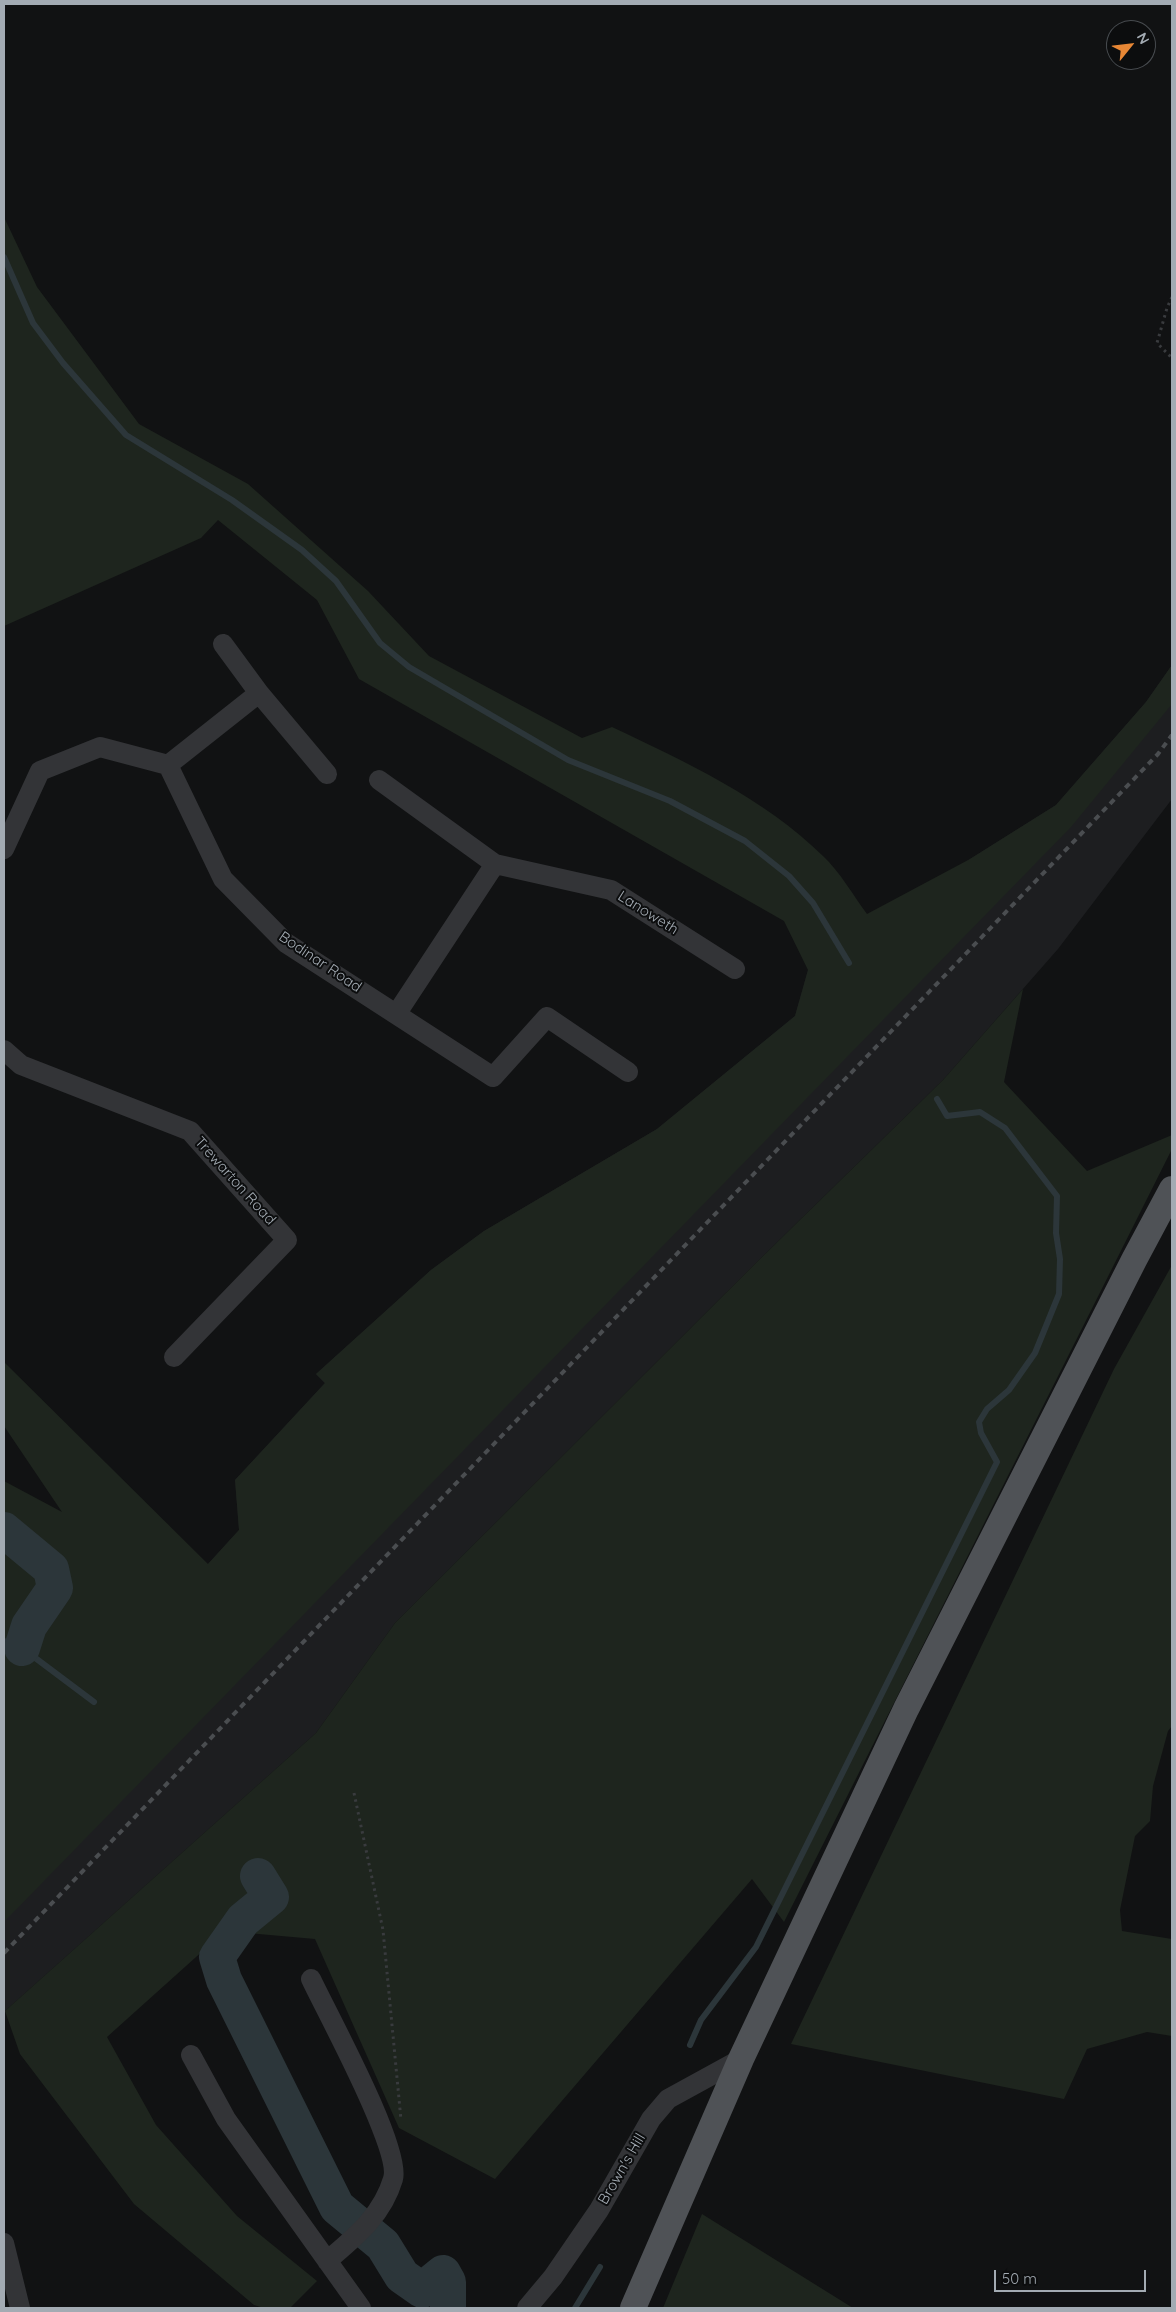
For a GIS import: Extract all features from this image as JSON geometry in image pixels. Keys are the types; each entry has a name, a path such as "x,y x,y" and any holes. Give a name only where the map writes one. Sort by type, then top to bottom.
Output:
{"main road":[{"path":"633,2308 742,2059 906,1709 1172,1189"}],"street":[{"path":"223,644 259,693 327,774"},
{"path":"4,849 40,770 100,747 168,765 259,693"},
{"name":"Bodinar Road","path":"168,765 223,879 286,943 397,1013 493,1077 547,1017 628,1072"},
{"name":"Lanoweth","path":"379,780 495,864 611,890 735,969"},
{"path":"397,1013 495,864"},
{"name":"Trewarton Road","path":"4,1050 21,1065 190,1131 287,1240 174,1357"},
{"path":"311,1979 379,2121 390,2149 394,2177 384,2203 363,2230 327,2260"},
{"path":"191,2055 226,2119 361,2308"},
{"name":"Brown's Hill","path":"527,2308 574,2247 651,2120 668,2099 742,2059"},
{"path":"4,2243 20,2308"}],"path":[{"path":"1172,297 1167,308 1158,343 1172,358"},
{"path":"354,1793 383,1930 401,2123"}],"shaded area":[{"path":"4,217 37,287 139,424 248,484 368,591 429,656 582,738 612,727 723,783 776,816 800,835 841,876 867,914 970,859 1056,805 1146,702 1172,665 1172,704 1071,827 4,1922 4,1481 62,1512 4,1426 4,1362 208,1564 239,1530 235,1480 325,1383 316,1374 431,1270 484,1231 657,1129 795,1016 808,970 784,921 359,679 317,600 218,520 201,538 4,626"},
{"path":"1172,665 1172,799 1058,949 943,1080 761,1258 395,1623 316,1733 4,2012 4,1753 208,1564 239,1530 235,1480 325,1383 316,1374 431,1270 484,1231 657,1129 795,1016 808,970 970,859 1056,805 1146,702"},
{"path":"1023,989 1004,1082 1087,1171 1172,1135 1172,1149 784,1922 752,1879 495,2179 399,2128 315,1939 225,1931 107,2037 156,2125 237,2216 317,2281 290,2308 264,2308 254,2305 134,2204 20,2054 5,2011 316,1733 395,1623 761,1258 943,1080"},
{"path":"1172,1265 1172,1726 1168,1731 1153,1786 1150,1821 1135,1836 1120,1910 1122,1931 1172,1939 1172,2036 1147,2032 1087,2049 1064,2099 791,2044 1114,1369"},
{"path":"702,2214 853,2308 663,2308"}],"waterway":[{"path":"4,257 33,323 63,363 126,435 232,500 302,550 336,581 380,643 409,667 568,760 670,801 745,841 789,876 813,903 849,963"},
{"path":"690,2045 701,2020 756,1947 997,1462 981,1433 979,1422 987,1409 1009,1390 1035,1353 1059,1294 1060,1259 1056,1233 1057,1196 1005,1128 980,1112 947,1116 937,1099"},
{"path":"4,1530 51,1569 55,1588 29,1626 22,1648"},
{"path":"4,1641 22,1648 94,1702"},
{"path":"258,1876 271,1897 243,1920 217,1957 224,1980 337,2207 383,2245 402,2276 422,2290 443,2273 448,2282 448,2308"},
{"path":"575,2308 600,2267"}],"railway":[{"path":"4,1953 1158,754 1172,735"}]}
